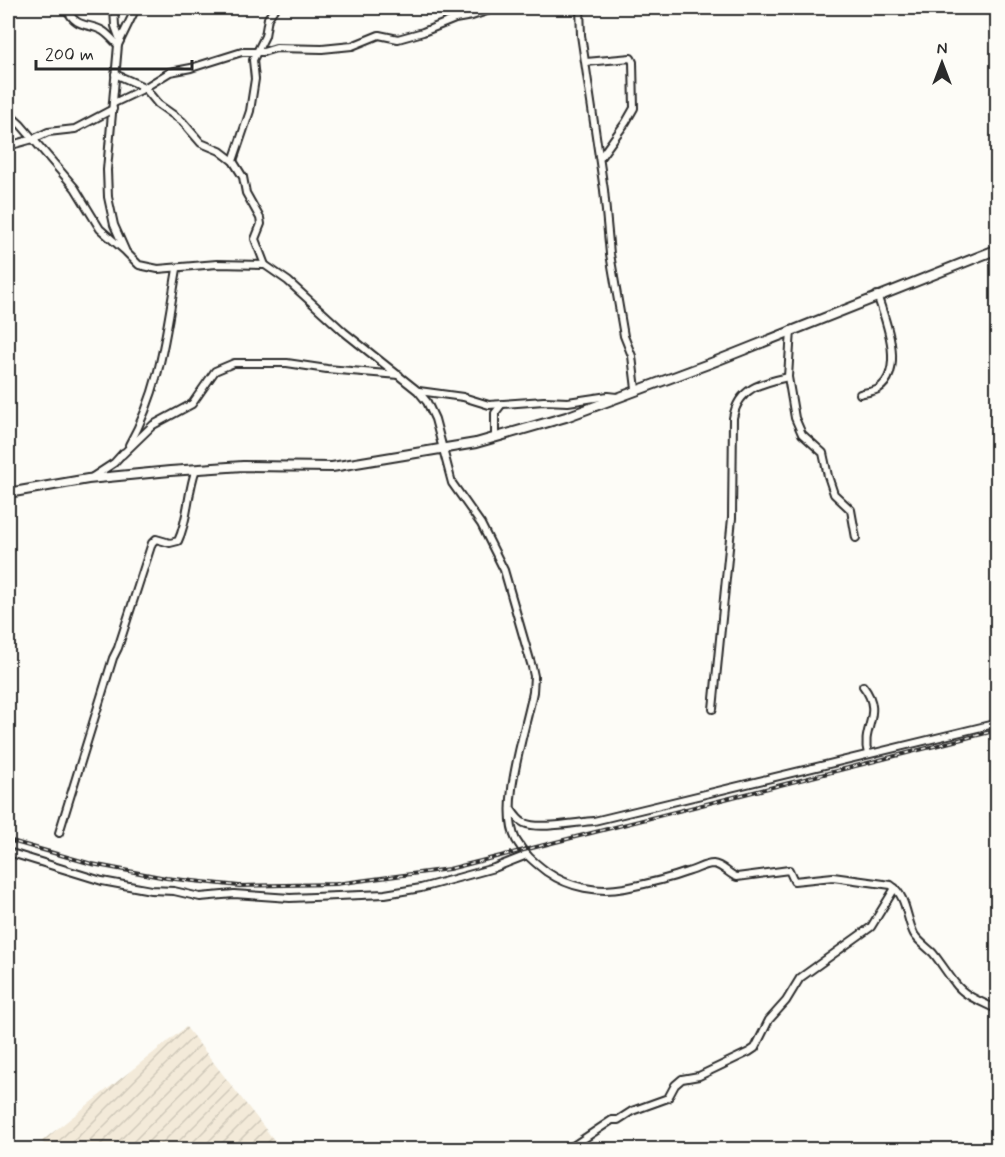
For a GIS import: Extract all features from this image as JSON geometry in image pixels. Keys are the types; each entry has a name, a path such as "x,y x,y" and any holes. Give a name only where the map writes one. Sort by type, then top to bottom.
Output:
{"street":[{"path":"66,8 78,22 104,31 119,43"},
{"path":"114,8 119,43"},
{"path":"126,252 114,225 108,197 107,170 119,43 136,8"},
{"path":"233,160 249,120 255,79 253,60 265,36 268,18 275,8"},
{"path":"8,146 48,132 75,129 170,72 242,52 276,48 322,49 352,46 379,35 398,39 455,19 496,8"},
{"path":"580,8 606,206 610,254 624,336 632,356 636,389"},
{"path":"586,62 624,58 631,58 633,62 634,108 600,159"},
{"path":"115,74 144,87 201,143 220,151 233,160 240,171 246,193 260,218 261,224 255,239 265,265"},
{"path":"8,113 75,188 100,229 139,265 158,269 217,264 265,265 288,281 335,324 418,391 427,402 435,419 452,483 481,524 504,570 534,676 531,700 513,779 511,809 511,823 515,838 532,861 567,883 603,891 626,888 686,873 709,864 721,866 731,876 737,877 789,870 794,881 838,878 891,885 903,899 907,919 917,939 924,943 957,986 975,999 998,1010"},
{"path":"8,494 88,479 196,469 243,466 332,467 396,455 443,450 495,438 556,421 636,389 711,363 877,295 998,249"},
{"path":"122,455 136,431 156,384 177,269"},
{"path":"860,394 876,390 890,374 891,337 877,295"},
{"path":"791,330 788,377 799,428 802,434 823,453 834,494 851,510 856,538"},
{"path":"88,479 100,473 122,455 153,425 192,404 215,371 234,363 287,363 399,375"},
{"path":"713,709 731,536 735,407 739,398 753,388 768,381 788,377"},
{"path":"418,391 463,397 484,404 568,402 608,396 617,397"},
{"path":"495,438 495,413 501,404"},
{"path":"59,833 113,658 152,543 156,539 170,543 178,541 184,528 190,486 196,469"},
{"path":"863,686 872,699 873,716 865,743 868,754"},
{"path":"511,809 516,818 525,824 539,826 594,821 998,723"},
{"path":"8,852 102,881 151,890 174,891 200,897 234,894 290,898 385,894 421,888 494,868 527,855"},
{"path":"567,1149 612,1120 618,1120 632,1111 668,1098 675,1085 682,1079 699,1076 755,1048 769,1020 786,1001 800,978 871,927 884,910 895,888"}],"shaded area":[{"path":"186,1027 281,1149 48,1149 42,1141"}],"railway":[{"path":"8,840 92,864 166,878 239,886 336,884 449,869 998,730"}]}
